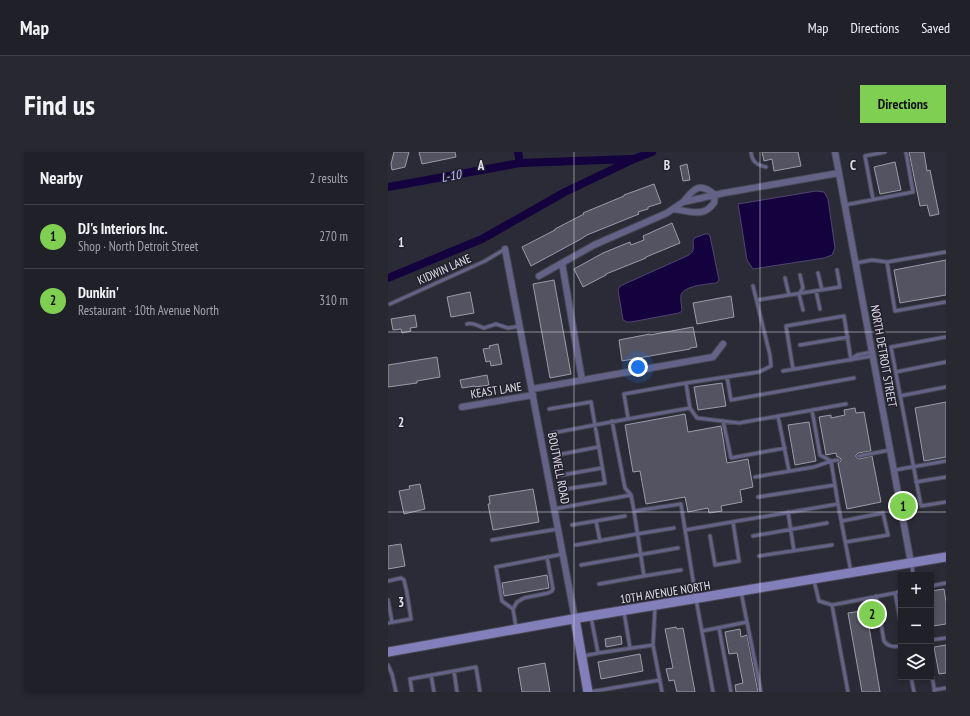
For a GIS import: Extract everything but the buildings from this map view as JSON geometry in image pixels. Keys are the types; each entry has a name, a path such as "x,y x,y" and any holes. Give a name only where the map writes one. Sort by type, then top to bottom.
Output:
{"street":[{"name":"NORTH DETROIT STREET","path":"835,152 911,563"},
{"path":"539,276 594,245 667,213 684,202 693,199 839,173"},
{"path":"684,202 692,191 698,188 703,187 715,195"},
{"path":"673,208 694,212 707,210 714,202 715,195"},
{"path":"693,199 694,212"},
{"name":"BOUTWELL ROAD","path":"505,249 589,692"},
{"path":"562,263 582,380"},
{"name":"KEAST LANE","path":"462,407 582,380 714,357 722,344"},
{"name":"10TH AVENUE NORTH","path":"388,652 624,610 946,557"}],"lane":[{"path":"751,152 755,163 766,167"},
{"path":"873,200 865,156 885,152"},
{"path":"845,205 913,192 906,152"},
{"name":"KIDWIN LANE","path":"390,304 485,261 505,249"},
{"path":"856,263 872,260 887,262 946,252"},
{"path":"887,262 895,311 946,302"},
{"path":"757,300 840,287 837,270"},
{"path":"818,273 822,290"},
{"path":"800,275 803,288 799,294 803,310"},
{"path":"785,278 789,295"},
{"path":"628,418 624,394 759,372 771,366 770,355 753,286"},
{"path":"816,291 820,309"},
{"path":"793,369 786,326 844,316 850,360"},
{"path":"467,324 473,323 484,328 496,324 508,328 520,326"},
{"path":"800,345 848,337"},
{"path":"946,337 891,346 921,506 946,502"},
{"path":"783,371 850,360 873,354"},
{"path":"896,372 946,362"},
{"path":"727,377 731,400 854,378"},
{"path":"686,383 690,408 697,418 739,423 846,404"},
{"path":"900,396 946,387"},
{"path":"549,409 591,402 605,483 566,489"},
{"path":"553,433 594,424 690,408"},
{"path":"812,410 820,455 831,461"},
{"path":"778,416 789,471"},
{"path":"612,421 625,488 631,495 644,576"},
{"path":"723,421 731,458 785,448"},
{"path":"557,455 598,447"},
{"path":"859,456 890,450"},
{"path":"755,477 814,467 838,460"},
{"path":"831,461 851,573"},
{"path":"894,470 946,461"},
{"path":"562,475 602,468"},
{"path":"916,482 946,477"},
{"path":"758,497 835,485"},
{"path":"554,509 631,495"},
{"path":"634,511 681,504 713,692"},
{"path":"685,530 838,504"},
{"path":"788,512 794,551"},
{"path":"842,521 883,514 888,535 846,542"},
{"path":"572,525 625,516"},
{"path":"596,521 600,541"},
{"path":"710,536 715,565 739,561 733,522"},
{"path":"753,536 827,523"},
{"path":"576,545 674,528"},
{"path":"492,540 558,529"},
{"path":"759,556 832,545"},
{"path":"581,565 678,548"},
{"path":"513,609 502,601 496,567 563,554"},
{"path":"516,629 513,609 517,602 524,598 552,592 547,557"},
{"path":"911,563 912,572"},
{"path":"599,584 681,570"},
{"path":"388,581 401,578 404,580 411,619 390,622 388,600"},
{"path":"813,579 819,602 832,605 898,592"},
{"path":"934,585 946,583"},
{"path":"741,591 761,692"},
{"path":"895,592 898,608"},
{"path":"876,596 884,641 890,646 898,646"},
{"path":"656,605 653,645 662,692"},
{"path":"832,605 848,692"},
{"path":"624,610 630,648"},
{"path":"591,616 598,653"},
{"path":"702,631 747,622"},
{"path":"720,628 731,692"},
{"path":"934,640 946,638"},
{"path":"582,656 653,645"},
{"path":"388,665 392,674 396,692"},
{"path":"412,692 410,679 476,667 480,692"},
{"path":"454,671 457,692"},
{"path":"431,675 434,692"},
{"path":"589,692 660,680"},
{"path":"912,680 914,692"},
{"path":"933,680 935,691 946,688"}],"shaded area":[{"path":"816,191 824,192 828,199 835,248 832,255 824,258 753,269 747,260 738,204"},
{"path":"705,234 710,236 719,280 716,283 686,289 681,295 682,311 679,313 631,322 623,320 618,290 620,286 689,255 693,251 694,238"}],"waterway":[{"path":"518,152 520,163"},
{"path":"388,278 482,239 565,192 652,152"},
{"name":"L-10","path":"388,187 520,163 631,159"}],"place":[{"name":"DJ's Interiors Inc.","path":"903,506"},
{"name":"Dunkin'","path":"872,614"}]}
